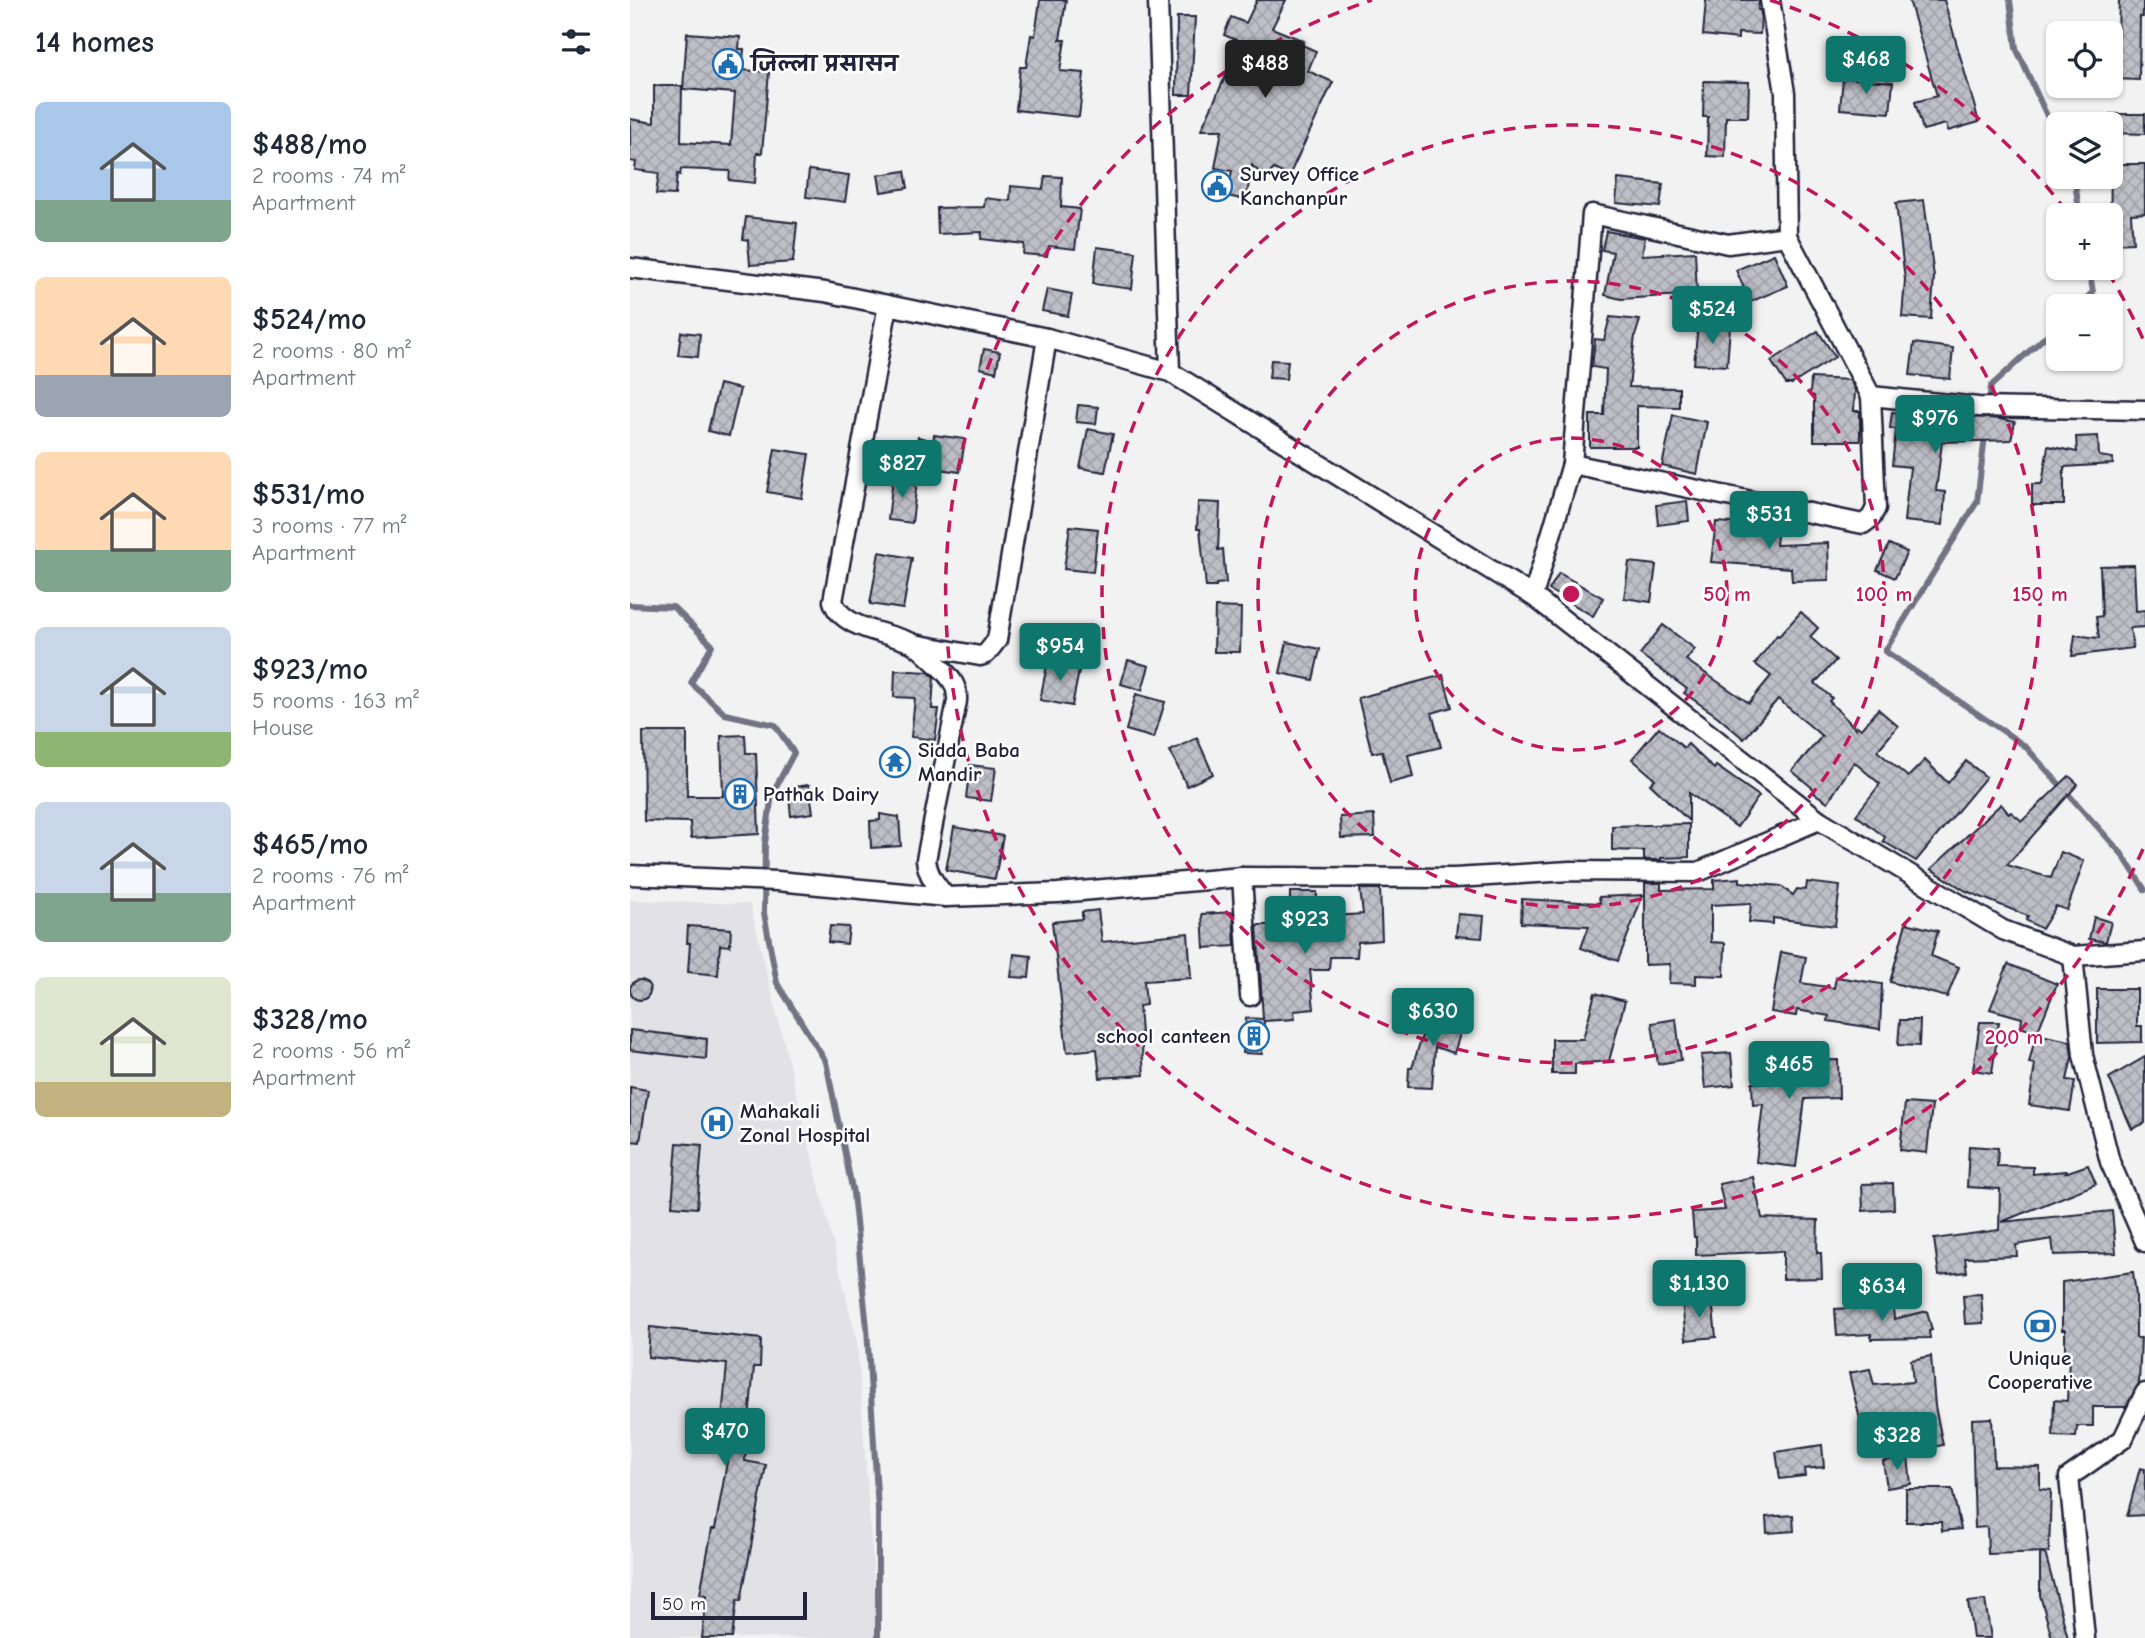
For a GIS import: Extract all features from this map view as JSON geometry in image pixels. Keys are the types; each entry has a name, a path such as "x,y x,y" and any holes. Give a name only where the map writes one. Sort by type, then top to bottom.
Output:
{"street":[{"path":"1158,0 1170,372"},
{"path":"1572,464 1863,524 1871,518 1876,508 1871,396 1787,236 1786,93 1770,0"},
{"path":"1533,596 1572,464 1592,214 1728,244 1787,236"},
{"path":"630,268 825,292 1047,338 1170,372 1533,596 1819,820 2003,930 2073,956 2145,951"},
{"path":"888,305 833,601 839,613 849,621 914,644 980,656 997,640 1047,338"},
{"path":"1871,396 1978,407 2145,410"},
{"path":"914,644 951,678 957,694 926,860 933,882 946,897"},
{"path":"630,875 776,881 946,897 1058,893 1242,877 1455,878 1570,871 1698,872 1819,820"},
{"path":"1242,877 1250,996"},
{"path":"2073,956 2083,1055 2110,1162 2145,1242"},
{"path":"2085,1638 2069,1477 2123,1439 2145,1393"}],"shaded area":[{"name":"Mahakali Zonal Hospital","path":"630,900 750,904 857,1341 878,1638 630,1638"}],"building":[{"path":"1040,0 1066,0 1060,40 1065,40 1060,71 1084,73 1079,117 1016,110 1020,67 1026,67 1031,35 1035,36"},
{"path":"1257,0 1286,0 1272,28 1304,41 1302,45 1316,51 1308,71 1333,82 1289,176 1274,169 1265,178 1252,165 1246,200 1227,196 1232,171 1215,168 1222,130 1201,130 1241,42 1224,35 1231,17 1246,23"},
{"path":"1706,0 1759,0 1760,34 1738,33 1738,39 1703,35"},
{"path":"1909,0 1944,0 1979,122 1948,131 1946,124 1923,130 1915,102 1937,96"},
{"path":"2119,0 2143,0 2143,17 2140,17 2139,80 2123,79 2123,21 2118,21"},
{"path":"1177,17 1195,17 1191,95 1176,95"},
{"path":"687,33 740,37 739,49 744,49 742,70 769,72 762,153 757,153 755,183 729,180 730,171 681,169 680,175 677,174 675,195 656,194 659,173 635,170 636,162 630,161 630,119 654,123 654,86 682,86 681,142 731,145 735,93 683,89"},
{"path":"1843,78 1893,82 1890,113 1840,109"},
{"path":"1704,81 1749,82 1748,117 1726,117 1725,157 1707,156 1708,117 1703,117"},
{"path":"2123,114 2145,114 2145,134 2123,133"},
{"path":"2123,164 2145,164 2145,213 2131,214 2133,243 2123,243 2123,203 2111,203 2111,189 2123,189"},
{"path":"809,170 849,175 845,202 806,197"},
{"path":"905,171 908,188 881,192 878,175"},
{"path":"1045,176 1062,177 1061,207 1080,209 1075,249 1049,246 1047,256 1023,254 1024,244 981,239 982,232 938,234 937,208 984,207 985,198 1010,201 1011,186 1043,189"},
{"path":"1618,179 1663,184 1660,207 1616,203"},
{"path":"1924,200 1934,277 1931,319 1902,317 1905,280 1896,203"},
{"path":"746,217 797,223 793,262 750,265 748,240 743,239"},
{"path":"1606,231 1645,238 1642,255 1695,252 1697,294 1621,299 1605,295 1613,252 1602,250"},
{"path":"1097,247 1136,252 1132,289 1093,284"},
{"path":"1774,254 1788,286 1750,302 1736,270"},
{"path":"1047,289 1072,294 1068,316 1042,311"},
{"path":"1610,317 1640,320 1635,336 1629,387 1679,388 1679,407 1637,406 1637,447 1590,447 1590,415 1604,415 1606,369 1592,367 1595,339 1604,340"},
{"path":"1698,325 1730,327 1727,366 1694,364"},
{"path":"1818,331 1835,357 1792,384 1786,384 1771,361"},
{"path":"681,332 700,334 698,357 678,355"},
{"path":"1914,343 1953,348 1950,379 1910,375"},
{"path":"984,349 1000,352 996,372 980,368"},
{"path":"1271,360 1288,361 1286,379 1269,378"},
{"path":"1811,378 1850,380 1855,390 1854,411 1860,411 1860,441 1814,441 1814,396 1810,395"},
{"path":"719,384 740,389 729,436 708,431"},
{"path":"1078,405 1098,407 1096,424 1076,422"},
{"path":"1892,412 2015,422 2011,440 1942,442 1936,491 1945,492 1943,525 1904,521 1910,467 1892,465 1896,429 1890,428"},
{"path":"1673,415 1707,422 1697,474 1662,466"},
{"path":"1088,429 1113,434 1105,472 1080,468"},
{"path":"934,435 965,439 960,472 910,465 918,437 933,441"},
{"path":"2098,436 2099,456 2113,458 2113,464 2064,467 2064,505 2032,505 2032,484 2042,484 2048,446 2077,452 2076,437"},
{"path":"775,449 809,454 802,498 767,492"},
{"path":"893,478 917,481 912,523 888,520"},
{"path":"1687,501 1689,521 1658,525 1656,505"},
{"path":"1198,502 1220,503 1218,550 1223,549 1226,583 1216,584 1216,587 1206,587 1200,529 1197,529"},
{"path":"1716,522 1778,526 1776,545 1828,543 1829,580 1792,581 1791,568 1711,562"},
{"path":"1070,526 1098,529 1093,572 1064,569"},
{"path":"1889,544 1907,552 1895,578 1877,570"},
{"path":"879,552 912,558 903,609 870,604"},
{"path":"1629,562 1656,565 1651,602 1624,598"},
{"path":"2134,565 2136,611 2145,610 2145,627 2130,628 2133,648 2072,656 2075,635 2099,638 2096,617 2102,616 2100,566"},
{"path":"1559,573 1603,598 1593,616 1549,590"},
{"path":"1215,607 1241,608 1240,652 1214,652"},
{"path":"1801,612 1818,628 1810,637 1836,660 1815,683 1832,698 1829,701 1856,729 1857,726 1861,729 1878,709 1898,726 1877,751 1908,777 1925,760 1948,783 1966,761 1986,777 1916,861 1883,841 1885,837 1856,815 1880,784 1854,762 1828,802 1814,793 1815,790 1792,771 1822,736 1778,699 1744,739 1684,693 1687,689 1640,654 1663,625 1695,649 1686,660 1749,703 1771,676 1755,664 1777,635 1779,636"},
{"path":"1287,642 1320,649 1313,680 1280,673"},
{"path":"1048,660 1080,666 1072,706 1040,700"},
{"path":"1128,660 1149,666 1142,690 1121,684"},
{"path":"895,670 928,672 934,677 932,709 939,709 935,740 911,737 915,698 894,697"},
{"path":"1443,675 1452,707 1432,713 1441,747 1408,755 1413,777 1390,783 1382,751 1372,753 1358,698"},
{"path":"1136,694 1165,702 1154,738 1126,730"},
{"path":"1659,727 1684,748 1688,744 1714,769 1716,766 1759,796 1737,827 1689,793 1689,821 1650,784 1655,779 1632,759"},
{"path":"643,732 687,732 687,796 723,796 721,736 745,735 746,753 756,753 759,834 691,838 690,822 644,821"},
{"path":"1197,738 1213,774 1187,786 1170,751"},
{"path":"970,765 996,768 991,801 966,798"},
{"path":"2069,776 2078,784 2007,865 2051,878 2061,852 2084,861 2067,910 2056,906 2042,929 2026,920 2028,916 1966,891 1931,869 2001,804 2009,814 2011,812 2022,821"},
{"path":"809,785 813,813 791,816 788,788"},
{"path":"880,814 899,817 901,846 871,848 870,821 880,820"},
{"path":"1374,815 1375,837 1341,838 1340,817"},
{"path":"1689,824 1689,857 1644,860 1644,851 1612,850 1612,826"},
{"path":"954,827 1003,836 995,879 946,870"},
{"path":"1740,878 1740,882 1781,886 1793,895 1797,889 1806,890 1807,882 1840,886 1835,926 1773,918 1773,924 1749,922 1751,903 1711,905 1711,942 1725,943 1724,976 1696,975 1696,984 1669,983 1670,964 1645,965 1645,883 1661,883 1661,890 1714,889 1714,880"},
{"path":"1360,889 1380,889 1382,940 1358,942 1357,957 1330,957 1329,970 1310,970 1314,1009 1294,1011 1295,1019 1264,1021 1262,1054 1243,1053 1246,1018 1263,1019 1257,925 1290,925 1290,892 1317,892 1317,917 1363,914"},
{"path":"1643,895 1618,961 1581,948 1589,926 1521,923 1522,899 1600,903 1599,897"},
{"path":"1098,910 1102,942 1188,933 1191,978 1144,981 1146,1005 1139,1006 1144,1075 1100,1078 1097,1049 1067,1052 1052,922 1082,919 1082,912"},
{"path":"1233,912 1235,946 1204,948 1202,914"},
{"path":"1458,914 1484,916 1482,938 1456,936"},
{"path":"2094,917 2111,922 2106,942 2089,939"},
{"path":"1906,923 1938,931 1931,956 1959,967 1947,997 1890,982"},
{"path":"688,926 731,929 730,946 720,945 718,975 688,972"},
{"path":"830,926 849,927 847,944 828,942"},
{"path":"1781,952 1806,957 1801,983 1834,988 1836,977 1882,984 1880,1029 1828,1021 1829,1016 1797,1010 1796,1016 1771,1012"},
{"path":"1014,954 1031,956 1029,978 1011,977"},
{"path":"2008,964 2057,984 2037,1033 2021,1027 2022,1018 1990,1009"},
{"path":"640,980 647,983 650,990 647,997 640,1000 633,997 630,990 633,983"},
{"path":"2097,989 2137,989 2137,1026 2142,1026 2142,1042 2097,1043"},
{"path":"1595,993 1625,1001 1609,1061 1575,1064 1575,1074 1552,1074 1552,1039 1583,1039"},
{"path":"1431,1007 1437,1008 1437,1017 1463,1025 1454,1053 1435,1047 1432,1088 1408,1087 1409,1068 1412,1068"},
{"path":"1676,1019 1681,1060 1658,1064 1652,1023"},
{"path":"1900,1020 1920,1020 1919,1046 1898,1045"},
{"path":"1980,1022 1999,1022 1992,1073 1973,1070"},
{"path":"630,1030 707,1039 706,1059 630,1050"},
{"path":"2036,1034 2070,1041 2072,1057 2067,1080 2075,1081 2070,1111 2029,1105 2035,1064 2029,1063"},
{"path":"1765,1045 1790,1046 1790,1061 1838,1060 1839,1098 1805,1099 1796,1167 1756,1162 1763,1104 1753,1105 1752,1083 1764,1082"},
{"path":"1731,1053 1734,1085 1705,1088 1701,1055"},
{"path":"2145,1057 2145,1123 2132,1129 2109,1078"},
{"path":"630,1087 648,1090 640,1142 630,1141"},
{"path":"1905,1103 1932,1105 1927,1153 1900,1150"},
{"path":"677,1143 702,1145 697,1208 672,1206"},
{"path":"1969,1146 1998,1148 1997,1166 2033,1167 2033,1174 2066,1171 2065,1173 2088,1165 2096,1184 2001,1222 2112,1211 2116,1253 2054,1255 2052,1239 2016,1245 2017,1256 1965,1258 1967,1272 1939,1275 1934,1239 1999,1230 2000,1189 1967,1187"},
{"path":"1753,1177 1762,1218 1818,1220 1817,1253 1821,1253 1822,1278 1783,1279 1783,1251 1696,1255 1692,1212 1725,1210 1719,1184"},
{"path":"1893,1183 1894,1209 1863,1211 1862,1184"},
{"path":"2133,1272 2136,1338 2141,1338 2139,1383 2126,1407 2093,1407 2093,1426 2077,1426 2076,1437 2053,1436 2054,1400 2067,1401 2069,1358 2065,1358 2065,1330 2062,1330 2062,1282"},
{"path":"1981,1294 1983,1323 1965,1324 1963,1295"},
{"path":"1712,1299 1716,1337 1686,1340 1682,1302"},
{"path":"1893,1305 1894,1319 1927,1311 1932,1330 1929,1331 1930,1338 1871,1339 1871,1334 1837,1336 1835,1309"},
{"path":"650,1327 761,1339 760,1367 754,1367 745,1461 766,1465 741,1601 737,1600 732,1638 702,1638 707,1595 700,1594 731,1440 720,1439 727,1364 648,1357"},
{"path":"1931,1356 1935,1406 1943,1445 1922,1449 1915,1415 1880,1418 1885,1435 1865,1441 1849,1373 1870,1369 1874,1385 1913,1382 1911,1360"},
{"path":"1992,1418 1994,1466 2040,1467 2040,1489 2051,1490 2049,1552 1988,1554 1987,1527 1975,1528 1972,1419"},
{"path":"1822,1445 1824,1467 1804,1469 1805,1476 1780,1479 1776,1452"},
{"path":"1908,1457 1911,1484 1887,1488 1883,1461"},
{"path":"2140,1468 2145,1469 2145,1515 2127,1516"},
{"path":"1906,1489 1952,1489 1961,1529 1942,1531 1941,1522 1906,1522"},
{"path":"1793,1515 1794,1531 1767,1533 1766,1517"},
{"path":"2045,1553 2068,1638 2052,1638 2040,1595 2040,1554"},
{"path":"1985,1600 1991,1638 1973,1638 1968,1602"}],"waterway":[{"path":"2010,0 2016,48 2046,114"},
{"path":"2076,189 2078,203"},
{"path":"2091,280 2093,292 2091,294"},
{"path":"2046,336 1991,386 1977,502 1885,651 2025,746 2122,854 2145,890"},
{"path":"630,605 673,607 712,645 691,683 725,714 775,725 794,753 772,794 765,843 764,913 777,983 826,1062 853,1193 867,1328 878,1510 878,1638"}],"place":[{"name":"जिल्ला प्रसासन","path":"728,64"},
{"name":"Survey Office Kanchanpur","path":"1217,186"},
{"name":"Sidda Baba Mandir","path":"895,762"},
{"name":"Pathak Dairy","path":"740,794"},
{"name":"school canteen","path":"1254,1036"},
{"name":"Mahakali Zonal Hospital","path":"717,1123"},
{"name":"Unique Cooperative","path":"2040,1326"}]}
